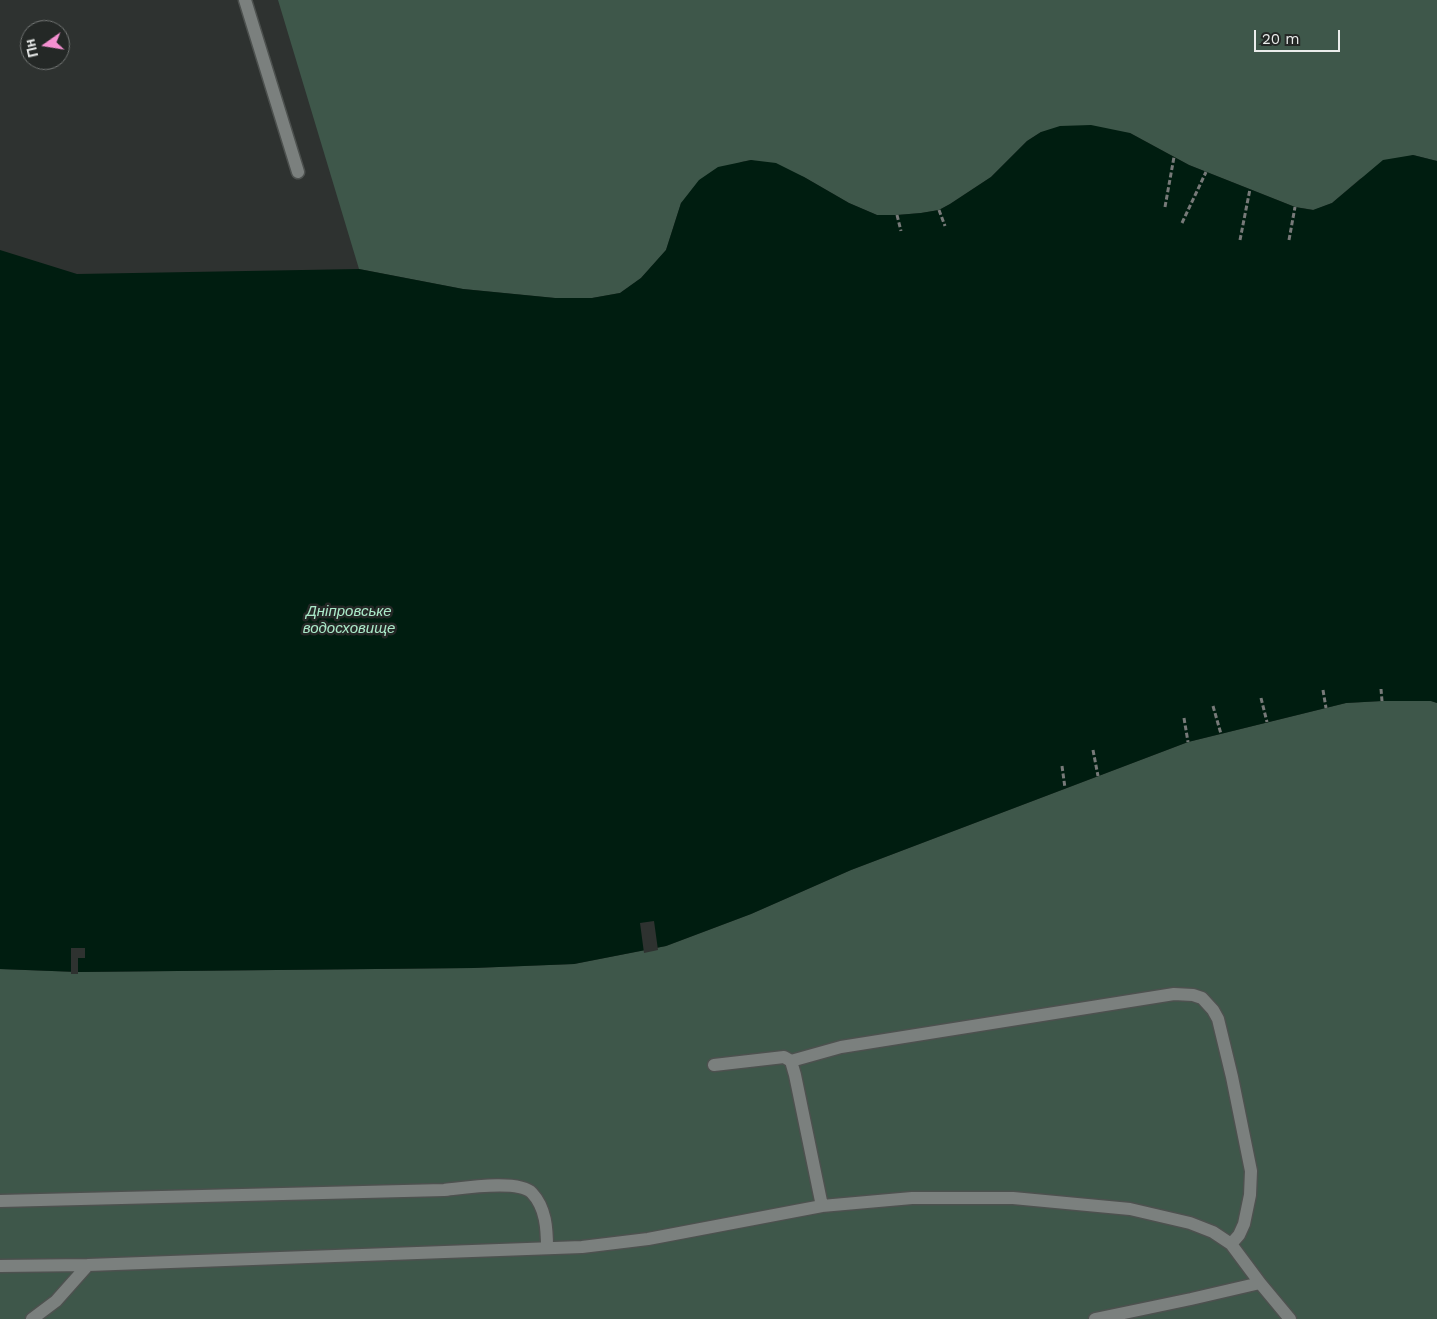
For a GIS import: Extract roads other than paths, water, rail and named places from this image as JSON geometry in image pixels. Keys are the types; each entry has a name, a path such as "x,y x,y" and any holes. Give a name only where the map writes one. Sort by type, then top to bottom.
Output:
{"street":[{"path":"245,0 298,172"},
{"path":"791,1062 841,1047 1174,994 1193,995 1202,998 1218,1019 1251,1171 1250,1194 1244,1224 1239,1235 1231,1244"},
{"path":"714,1065 784,1057 791,1062 822,1206"},
{"path":"0,1201 444,1190 504,1185 522,1187 532,1192 542,1208 546,1222 547,1248"},
{"path":"0,1266 88,1266 582,1247 648,1239 822,1206 912,1198 1013,1198 1130,1209 1190,1223 1213,1232 1231,1244 1290,1319"},
{"path":"32,1319 56,1301 88,1266"},
{"path":"1094,1319 1260,1283"}],"water":[{"name":"Дніпровське водосховище","path":"1091,125 1130,133 1189,165 1295,207 1313,210 1332,203 1383,160 1413,155 1437,161 1437,703 1431,701 1382,701 1346,703 1188,742 851,870 751,914 666,946 574,964 473,968 78,972 0,969 0,250 77,274 359,269 463,289 555,298 592,298 620,293 641,278 666,250 681,203 699,180 718,167 751,160 776,163 849,203 877,215 921,213 939,210 991,177 1027,141 1041,132 1060,126"}]}
